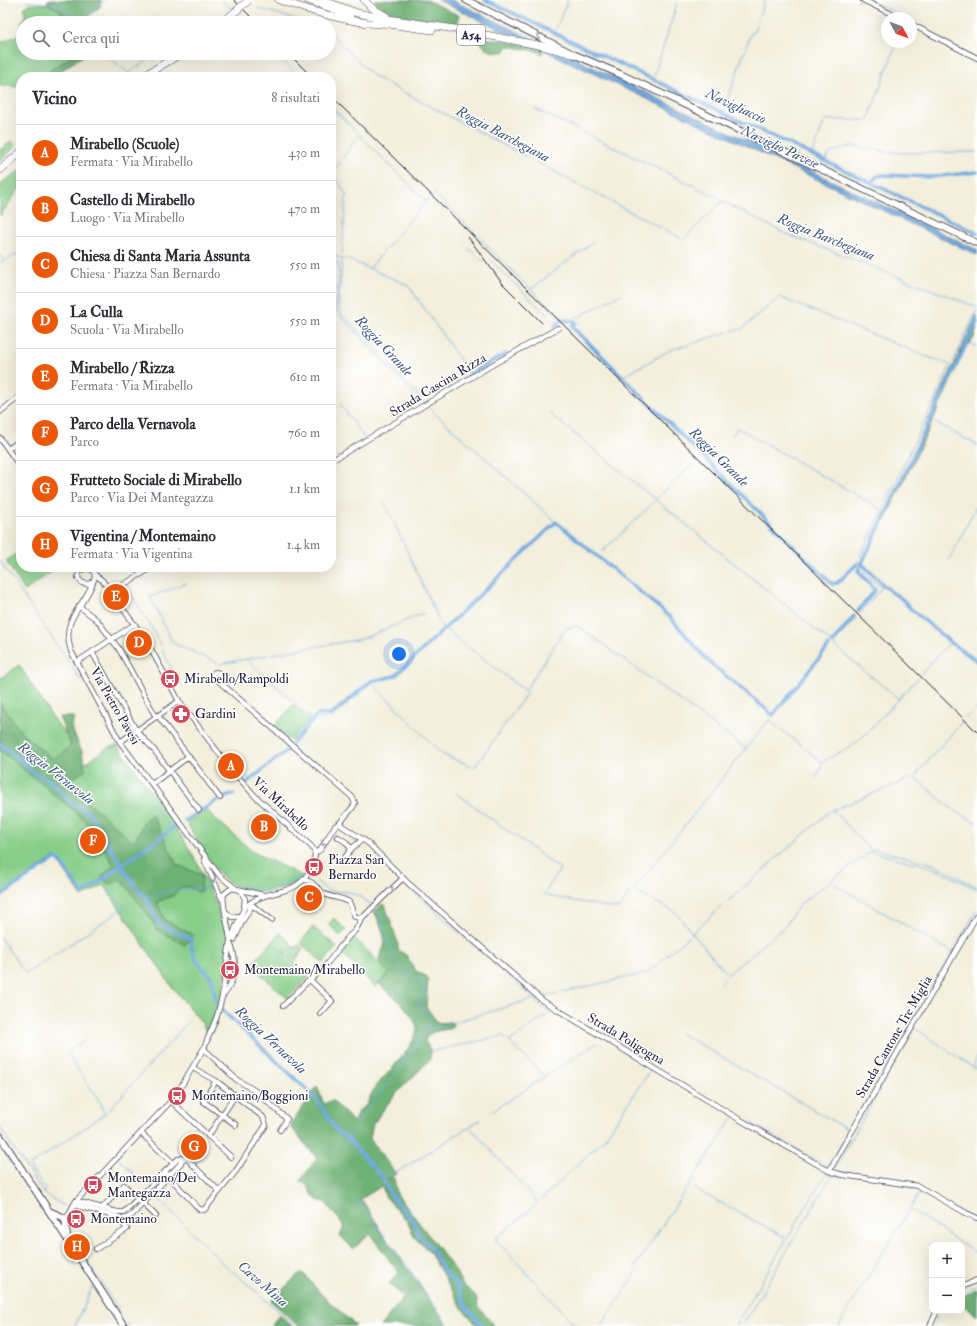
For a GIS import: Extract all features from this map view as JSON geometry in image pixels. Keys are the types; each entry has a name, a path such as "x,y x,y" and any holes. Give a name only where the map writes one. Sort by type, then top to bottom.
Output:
{"highway":[{"path":"227,16 241,0"},
{"path":"228,16 244,0"},
{"path":"230,16 249,0"},
{"path":"279,0 325,16"},
{"name":"A54","path":"308,0 331,9 391,25 518,41"},
{"name":"A54","path":"322,0 357,13 518,41 573,54"},
{"path":"364,0 383,16 402,20"},
{"path":"336,19 391,25"},
{"path":"150,72 170,60"},
{"path":"0,170 16,156"}],"main road":[{"path":"466,0 474,1 573,54 620,74 977,242"},
{"path":"0,1136 51,1212 62,1220 68,1239 124,1326"}],"street":[{"path":"863,0 888,12"},
{"path":"917,27 977,58"},
{"name":"Strada Cascina Rizza","path":"336,459 485,369 558,329"},
{"path":"0,412 16,399"},
{"path":"0,438 16,461"},
{"path":"8,449 16,443"},
{"path":"80,572 78,576 80,581 84,584 86,591 84,598"},
{"path":"84,584 89,584 94,579 93,572"},
{"path":"111,592 145,572"},
{"name":"Via Mirabello","path":"94,579 101,581 106,586 135,624 147,642 179,701 243,783 312,847 315,853"},
{"name":"Via Pietro Pavesi","path":"94,579 70,621 68,633 69,646 120,742 219,875 235,888"},
{"path":"79,606 97,620 112,639 157,716 220,798"},
{"path":"77,662 135,624"},
{"path":"92,652 136,730 199,810"},
{"path":"215,678 352,797 355,803 339,824 335,826 320,850 315,853 315,857 304,880 292,888 264,895 253,900 243,912"},
{"path":"120,742 179,701"},
{"path":"152,784 189,756"},
{"name":"Strada Poligogna","path":"339,824 363,839 403,878 543,1001 737,1118 829,1171 843,1175 918,1186 977,1218"},
{"name":"Via Pietro Pavesi","path":"191,837 206,864 222,899"},
{"path":"338,837 346,842 351,849"},
{"path":"342,862 351,849 363,839"},
{"path":"283,1006 310,980 322,971 359,926 362,918 403,878"},
{"path":"304,880 314,884 323,894 343,899 348,902 359,926"},
{"path":"222,997 227,992 235,974 231,941 222,899 226,892 235,888 241,891 264,895"},
{"path":"62,1220 74,1205 171,1101 204,1049 222,997 231,941 243,912 245,899 241,891"},
{"path":"226,914 232,917 243,912 252,905 272,920"},
{"name":"Strada Cantone Tre Miglia","path":"829,1171 977,915"},
{"path":"355,917 362,918"},
{"path":"310,980 332,1001 320,1014"},
{"path":"204,1049 237,1080 254,1090 287,1119 280,1130"},
{"path":"166,1174 202,1211 236,1171 266,1123 263,1116 216,1081 193,1068"},
{"path":"216,1081 203,1101 236,1125"},
{"path":"208,1136 235,1096"},
{"path":"171,1101 231,1157"},
{"path":"141,1133 173,1164"},
{"path":"74,1205 125,1219 132,1215 143,1203 173,1164 178,1159 182,1158 187,1159 219,1191"},
{"path":"74,1205 124,1212 152,1184 181,1163 182,1158"},
{"path":"152,1184 156,1188"},
{"path":"102,1208 124,1185 156,1216"},
{"path":"96,1249 127,1229 119,1218"},
{"path":"965,1286 977,1280"},
{"path":"930,1326 936,1314"}],"green space":[{"path":"48,0 101,0 100,7 88,16 63,16 60,10 47,4"},
{"path":"374,0 427,0 460,16 456,26 388,14"},
{"path":"47,4 60,10 62,16 25,16 24,8 27,5"},
{"path":"16,36 16,60 66,60 48,72 16,72 16,87 0,86 0,43"},
{"path":"478,37 542,47 543,54 536,51 508,46 504,52 491,51 485,48"},
{"path":"66,60 77,60 59,72 48,72"},
{"path":"12,141 16,146 0,161 0,150"},
{"path":"16,173 16,193 0,216 0,184"},
{"path":"977,315 975,336 967,345 929,429 884,522 883,518"},
{"path":"16,554 16,572 51,572 25,591 6,561"},
{"path":"19,665 52,717 77,749 85,763 108,748 117,745 175,826 200,869 226,926 229,940 229,951 223,988 208,1035 202,1023 172,987 104,885 82,897 55,857 0,895 0,679"},
{"path":"0,703 22,733 53,759 71,746 59,717 75,717 71,727 82,751 85,771 62,784 100,812 131,841 136,839 144,821 152,814 177,865 202,875 201,891 198,892 189,887 181,887 173,896 157,902 165,920 193,935 185,945 157,930 150,917 121,879 110,885 101,877 114,865 85,820 0,750"},
{"path":"293,705 310,719 290,741 274,727"},
{"path":"206,810 253,852 304,877 295,883 284,887 262,892 240,889 231,884 212,864 186,822"},
{"path":"382,904 385,905 398,943 398,950 406,955 416,971 428,979 426,1007 438,1023 451,1022 453,1025 451,1028 429,1034 425,1041 431,1051 430,1060 393,1097 373,1124 370,1139 396,1174 387,1180 394,1178 397,1194 455,1270 462,1284 476,1296 478,1306 494,1326 478,1326 462,1308 429,1251 415,1238 407,1221 385,1196 382,1186 361,1199 379,1226 378,1228 449,1326 380,1326 404,1297 389,1284 399,1273 370,1234 353,1249 340,1236 344,1226 325,1202 317,1200 311,1193 308,1186 300,1181 317,1158 290,1126 317,1086 324,1104 332,1100 354,1122 358,1111 367,1105 376,1086 403,1055 414,1038 417,1030 416,1024 409,1012 378,983 389,973 381,965 379,958 385,943 380,924 374,912"},
{"path":"334,918 346,930 340,936 328,924"},
{"path":"313,927 337,947 323,963 300,943"},
{"path":"280,933 295,947 287,955 273,941"},
{"path":"353,936 389,973 375,987 339,950"},
{"path":"272,942 309,977 288,999 251,965"},
{"path":"298,945 304,949 295,961 289,956"},
{"path":"193,1141 206,1153 196,1163 184,1152"},
{"path":"300,1273 305,1275 321,1294 356,1326 299,1326 271,1301"},
{"path":"977,1288 977,1316 965,1306 965,1295"},
{"path":"279,1314 292,1326 271,1326"}],"water":[{"path":"438,0 451,0 977,250 977,255"}],"waterway":[{"path":"85,16 105,0"},
{"path":"221,0 233,10"},
{"name":"Navigliaccio","path":"485,0 977,233"},
{"path":"554,33 568,0"},
{"path":"653,80 678,0"},
{"path":"723,112 751,33 753,33 765,0"},
{"path":"857,0 861,1"},
{"path":"869,0 893,12"},
{"name":"Roggia Grande","path":"26,2 59,4 70,16"},
{"name":"Roggia Barchegiana","path":"257,8 284,16"},
{"path":"930,36 977,61"},
{"name":"Roggia Barchegiana","path":"336,39 373,76 680,238"},
{"path":"825,120 868,120 895,48"},
{"name":"Roggia Grande","path":"112,60 128,72"},
{"name":"Roggia Grande","path":"130,72 148,60"},
{"path":"282,60 295,72"},
{"path":"535,109 719,198"},
{"path":"336,112 356,131"},
{"name":"Naviglio Pavese","path":"812,155 824,123"},
{"path":"336,168 358,134 426,201 369,269"},
{"name":"Naviglio Pavese","path":"825,161 830,153 851,146 900,153 977,152"},
{"path":"871,183 877,176 884,175 932,177 977,172"},
{"path":"336,178 346,194 342,253"},
{"path":"433,195 434,193 557,315 563,319"},
{"name":"Roggia Barchegiana","path":"683,240 722,201 784,233 977,307"},
{"path":"531,289 593,242"},
{"path":"469,249 484,262"},
{"path":"0,255 4,261"},
{"path":"0,263 16,255"},
{"path":"336,256 345,259"},
{"name":"Roggia Grande","path":"341,273 342,258"},
{"path":"347,259 408,285 470,374 461,381"},
{"path":"490,260 557,324"},
{"name":"Roggia Grande","path":"336,262 338,263 339,274"},
{"name":"Roggia Grande","path":"341,275 338,306 341,313 423,400"},
{"name":"Roggia Grande","path":"339,276 336,307 337,312 422,403"},
{"path":"576,318 621,294"},
{"path":"779,297 923,355"},
{"path":"732,331 742,329 777,299"},
{"name":"Roggia Barchegiana","path":"953,362 977,310"},
{"name":"Roggia Barchegiana","path":"977,317 965,342 977,346"},
{"name":"Roggia Grande","path":"561,320 574,321"},
{"name":"Roggia Grande","path":"575,322 572,326 573,328 832,584 837,583 857,564"},
{"name":"Roggia Grande","path":"579,322 574,326 624,376 670,350 683,346"},
{"path":"862,563 977,322"},
{"name":"Roggia Grande","path":"555,326 558,323"},
{"path":"685,346 728,332"},
{"name":"Roggia Grande","path":"470,374 506,354"},
{"path":"884,507 951,365 925,356"},
{"path":"340,404 365,439"},
{"path":"427,406 556,522"},
{"path":"549,413 832,643"},
{"path":"931,420 977,445"},
{"path":"736,427 883,510 858,561"},
{"path":"733,435 736,429"},
{"path":"336,461 358,448"},
{"path":"656,499 692,465"},
{"path":"603,551 654,502"},
{"path":"385,503 442,627 525,691 566,628 578,626 746,749"},
{"path":"949,560 977,505"},
{"path":"245,784 284,753 317,715 332,714 371,681 395,676 556,522 669,616 708,661 773,715 829,646"},
{"path":"0,561 81,681"},
{"name":"Roggia Grande","path":"861,563 890,591 902,599 911,609 951,643 977,661"},
{"path":"858,611 875,590 858,571 860,567"},
{"path":"859,568 882,588 860,613"},
{"path":"186,583 150,597 173,643 218,663"},
{"path":"125,585 152,628 161,646"},
{"path":"220,664 362,639 424,613"},
{"path":"832,643 854,616"},
{"path":"856,618 833,645 899,699"},
{"path":"921,674 946,646 951,643"},
{"path":"162,650 179,683 181,684"},
{"path":"247,660 311,717"},
{"path":"773,723 822,762 853,745 868,732 918,678"},
{"path":"319,719 332,717 372,683 443,755 472,766"},
{"path":"474,768 527,693"},
{"path":"966,718 977,708"},
{"path":"548,896 618,909 769,720 772,721"},
{"path":"962,722 914,777 952,809 977,823"},
{"name":"Roggia Vernavola","path":"0,744 21,760 29,770 49,780 71,802 91,815 99,831 121,864"},
{"path":"815,778 820,771 822,763"},
{"path":"126,770 171,829"},
{"path":"831,811 911,778"},
{"path":"456,793 560,869 544,895"},
{"path":"223,798 234,794"},
{"path":"185,820 218,800"},
{"path":"833,810 872,852 931,867 977,889"},
{"path":"691,934 829,812"},
{"path":"0,896 55,859 59,860 82,893 84,893 177,825"},
{"path":"727,975 783,928 801,903 874,849 933,864 977,887"},
{"name":"Roggia Vernavola","path":"123,868 146,898 159,923 191,939 192,951 196,960 211,977 216,1002 222,1010 316,1099 337,1131 348,1139 381,1176 391,1195 413,1221 418,1234 432,1249 446,1275 456,1283 465,1305 483,1326"},
{"path":"237,885 261,889 274,887 305,875"},
{"path":"316,881 328,891 348,892 361,897 372,905"},
{"path":"834,884 952,952"},
{"path":"406,885 531,996 536,1003 551,1012 509,1042 545,1076 597,1043"},
{"path":"146,898 175,890 209,887"},
{"path":"27,973 124,908 109,888"},
{"path":"636,892 675,912 725,972"},
{"path":"350,1142 357,1122 393,1077 423,1035 431,1020 424,1008 419,1006 418,1003 423,992 422,981 401,970 394,957 379,913 374,908"},
{"path":"828,1167 977,910"},
{"path":"540,997 647,973 689,936"},
{"path":"0,938 26,974"},
{"path":"721,983 724,979"},
{"path":"427,1030 537,998"},
{"path":"108,1111 189,1021"},
{"path":"833,1171 915,1028 977,1070"},
{"path":"680,1033 849,1130"},
{"path":"433,1051 503,1036 509,1041"},
{"path":"76,1046 84,1041"},
{"path":"72,1049 67,1054 101,1103 104,1113"},
{"path":"977,1056 974,1065 977,1068"},
{"path":"540,1201 605,1138 651,1069"},
{"path":"492,1111 545,1077"},
{"path":"728,1110 825,1166"},
{"path":"43,1193 45,1189 29,1166 106,1113"},
{"path":"635,1267 733,1118"},
{"path":"381,1176 397,1172 480,1120"},
{"name":"Cavo Mina","path":"0,1128 43,1193 67,1208"},
{"path":"471,1128 538,1203 495,1239 576,1326"},
{"path":"0,1146 50,1222 53,1223"},
{"name":"Cavo Mina","path":"119,1159 144,1184"},
{"path":"838,1171 914,1183"},
{"path":"735,1326 825,1175 828,1173 841,1177"},
{"path":"742,1326 832,1175"},
{"path":"902,1186 917,1189 977,1221"},
{"path":"693,1188 785,1237"},
{"path":"861,1288 921,1191"},
{"name":"Cavo Mina","path":"155,1195 215,1255"},
{"path":"358,1200 411,1271 448,1326"},
{"path":"911,1210 977,1254"},
{"path":"84,1257 119,1310"},
{"name":"Cavo Mina","path":"217,1258 296,1326"},
{"path":"601,1326 638,1270"},
{"path":"965,1291 977,1285"},
{"path":"75,1326 92,1287 119,1326"},
{"path":"839,1326 860,1290"},
{"path":"935,1322 937,1317"}],"railway":[{"path":"234,0 250,16"},
{"path":"295,60 307,72"},
{"path":"336,101 977,732"},
{"path":"468,237 502,283 542,323"}],"place":[{"name":"Mirabello / Rizza","path":"116,597"},
{"name":"La Culla","path":"139,643"},
{"name":"Mirabello/Rampoldi","path":"170,679"},
{"name":"Gardini","path":"181,714"},
{"name":"Mirabello (Scuole)","path":"231,766"},
{"name":"Castello di Mirabello","path":"264,827"},
{"name":"Parco della Vernavola","path":"93,841"},
{"name":"Piazza San Bernardo","path":"314,867"},
{"name":"Chiesa di Santa Maria Assunta","path":"309,898"},
{"name":"Montemaino/Mirabello","path":"230,970"},
{"name":"Montemaino/Boggioni","path":"177,1096"},
{"name":"Frutteto Sociale di Mirabello","path":"194,1147"},
{"name":"Montemaino/Dei Mantegazza","path":"93,1185"},
{"name":"Montemaino","path":"76,1219"},
{"name":"Vigentina / Montemaino","path":"77,1247"}]}
